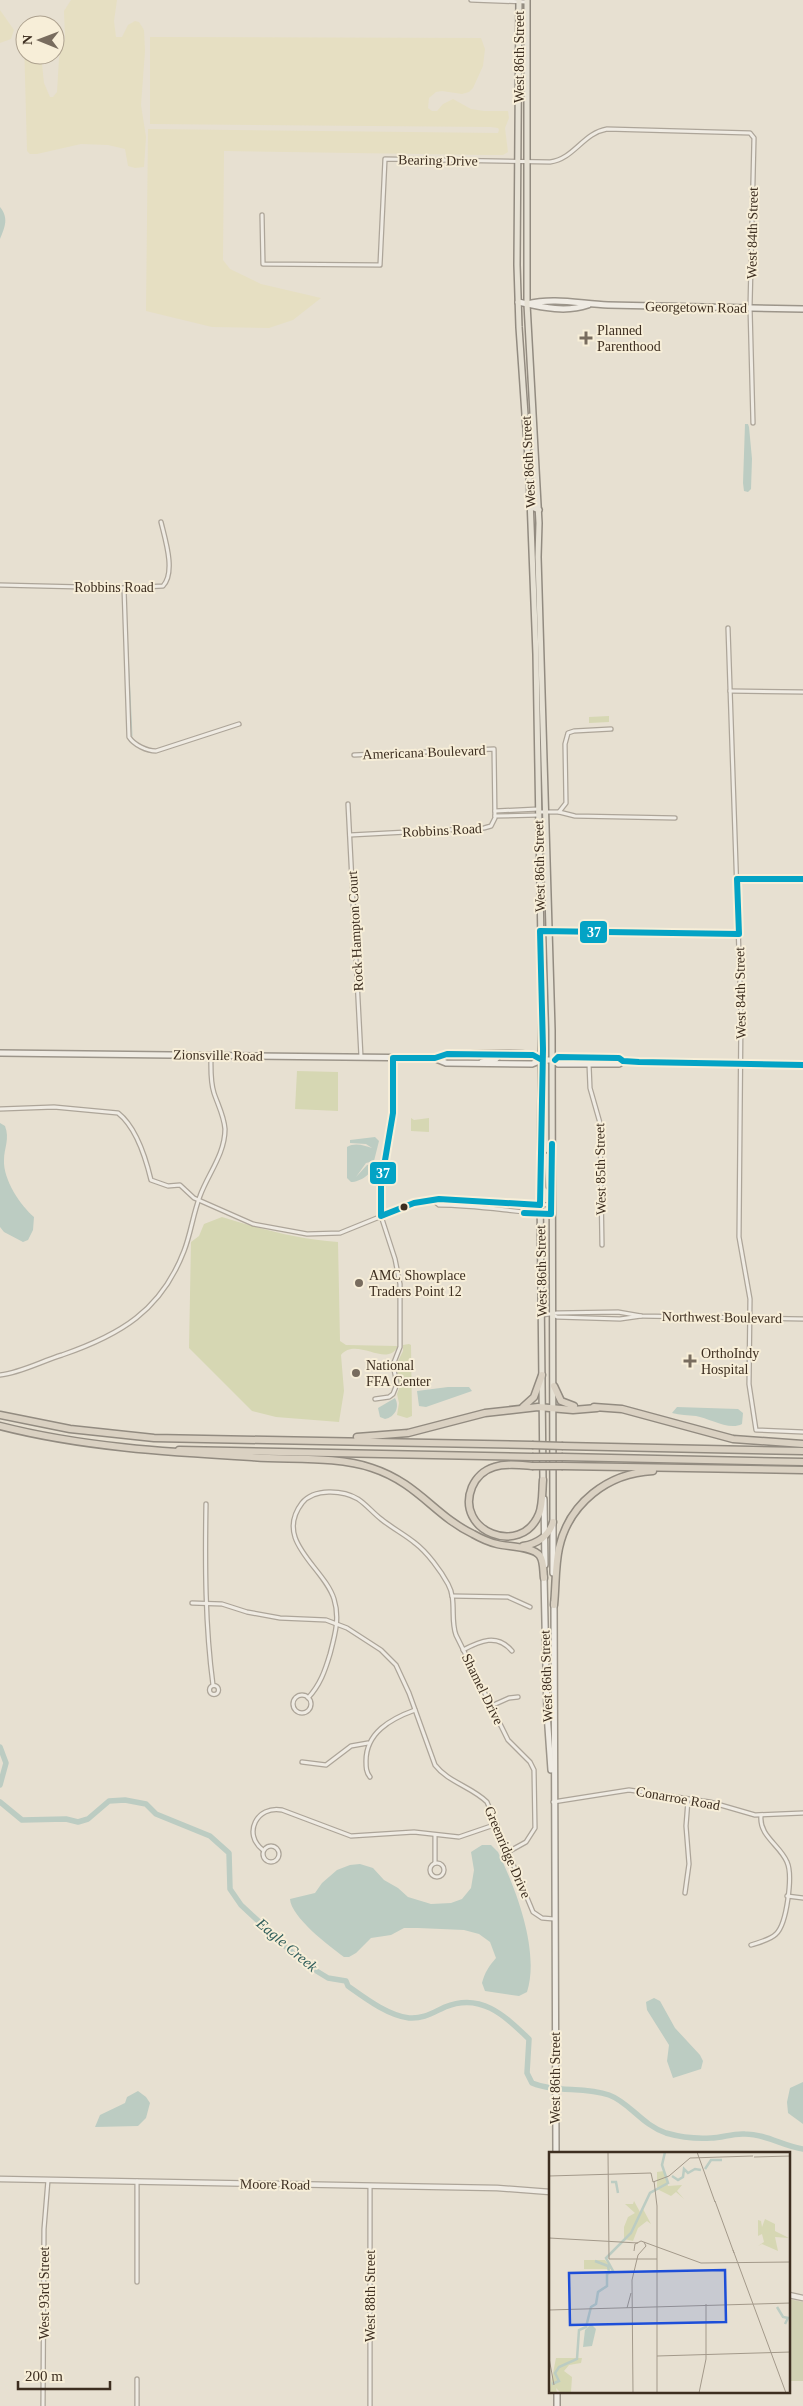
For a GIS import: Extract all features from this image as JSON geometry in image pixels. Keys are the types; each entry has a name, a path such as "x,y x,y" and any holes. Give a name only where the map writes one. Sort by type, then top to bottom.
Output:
{"highway":[{"path":"518,1409 531,1402 542,1375"},
{"path":"554,1386 558,1398 566,1404 644,1414 733,1439 803,1444"},
{"path":"0,1415 62,1428 138,1437 201,1440 396,1435 472,1415 518,1409 598,1408"},
{"path":"0,1426 61,1439 184,1454 338,1462 371,1467 407,1484 469,1532 494,1544 529,1549 536,1552 542,1560 544,1578"},
{"path":"282,1439 803,1451"},
{"path":"140,1449 803,1462"},
{"path":"543,1480 539,1514 534,1523 524,1532 512,1537 497,1536 484,1531 477,1524 471,1512 469,1498 473,1484 479,1476 490,1468 500,1466 803,1470"},
{"path":"554,1605 559,1545 570,1520 585,1500 605,1484 630,1474 697,1469"},
{"path":"509,1546 534,1544 545,1536 553,1522"}],"main road":[{"name":"West 86th Street","path":"519,1 518,302 537,612 554,1060 551,1214 554,1386 553,1802 556,2152"},
{"name":"West 86th Street","path":"527,1 527,304 539,510 537,612"},
{"name":"Georgetown Road","path":"518,302 527,304 578,301 588,305 803,308"},
{"path":"530,484 534,508 539,510"},
{"name":"West 86th Street","path":"538,653 538,812 542,1060 540,1214 544,1578 547,1713 553,1793"},
{"name":"Zionsville Road","path":"0,1053 211,1054 393,1058 435,1058 447,1054 533,1055 542,1060"},
{"path":"479,1063 496,1059 498,1055"},
{"name":"Zionsville Road","path":"435,1058 446,1063 532,1064 542,1060 554,1060 558,1057 619,1058 623,1061 803,1065"},
{"name":"Zionsville Road","path":"554,1060 558,1064 619,1064 623,1061"},
{"path":"541,1153 547,1157 552,1197"}],"street":[{"path":"471,0 527,1"},
{"name":"Bearing Drive","path":"262,215 263,264 380,265 386,159 550,162 562,159 593,134 607,130 746,132 752,134"},
{"name":"West 84th Street","path":"752,134 750,307 753,422"},
{"name":"Robbins Road","path":"0,585 158,588 167,582 169,572 161,522"},
{"path":"124,588 129,737 131,740 149,750 156,751 239,724"},
{"name":"West 84th Street","path":"728,628 742,1064 739,1150 739,1238 749,1294 749,1384 755,1428 760,1431 803,1432"},
{"path":"730,691 803,692"},
{"path":"559,812 566,803 565,738 574,731 611,729"},
{"name":"Americana Boulevard","path":"354,755 494,749 495,814"},
{"name":"Rock Hampton Court","path":"348,804 360,1057"},
{"name":"Robbins Road","path":"350,835 484,828 492,825 495,814 559,812 575,816 674,818"},
{"path":"737,879 803,879"},
{"path":"540,931 738,934"},
{"path":"0,1374 116,1334 141,1315 163,1290 179,1263 189,1238 198,1200 218,1159 224,1129 221,1109 214,1092 211,1054"},
{"path":"375,1399 389,1398 396,1390 397,1384 393,1364 400,1347 399,1273 381,1216 380,1182 391,1133 393,1114 393,1058"},
{"name":"West 85th Street","path":"589,1064 590,1088 600,1123 602,1245"},
{"path":"0,1109 54,1107 118,1113 130,1128 140,1146 151,1180 168,1186 180,1185 198,1200 253,1224 307,1234 340,1233 414,1203 465,1200 495,1204 551,1205"},
{"path":"434,1201 439,1205 487,1207 509,1211 551,1214"},
{"name":"Northwest Boulevard","path":"542,1315 618,1312 641,1316 803,1319"},
{"name":"Northwest Boulevard","path":"552,1315 557,1317 620,1319 641,1316"},
{"path":"308,1698 324,1673 337,1623 337,1608 332,1593 300,1549 294,1534 297,1512 302,1503 313,1495 322,1492 345,1494 356,1498 382,1520 414,1542 446,1580 452,1596 508,1597 530,1607"},
{"path":"206,1504 208,1646 213,1685"},
{"name":"Shamel Drive","path":"452,1596 454,1628 463,1650 510,1743 530,1762 534,1773 535,1828 525,1843 508,1852"},
{"path":"192,1602 222,1604 247,1612 280,1618 315,1618 337,1623"},
{"name":"Greenridge Drive","path":"337,1623 390,1658 409,1693 437,1767 482,1797 491,1808 534,1912 542,1918 554,1919"},
{"path":"463,1650 481,1641 491,1640 503,1643 512,1651"},
{"path":"302,1695 308,1698 311,1704 308,1710 301,1712 296,1710 294,1703 296,1698 302,1695"},
{"path":"491,1706 505,1699 518,1697"},
{"path":"370,1776 366,1766 368,1743 374,1734 393,1719 415,1710"},
{"path":"302,1762 326,1766 350,1747 368,1743"},
{"name":"Conarroe Road","path":"553,1802 626,1790 713,1803 761,1816 803,1813"},
{"path":"685,1893 689,1866 686,1820 688,1800"},
{"path":"263,1850 269,1846 276,1847 279,1853 277,1859 272,1862 266,1860 262,1855 263,1850 255,1841 253,1830 256,1819 265,1812 280,1809 350,1836 412,1832 463,1837 497,1824"},
{"path":"752,1945 769,1939 778,1931 784,1921 790,1876 788,1864 764,1832 761,1816"},
{"path":"434,1835 436,1863"},
{"path":"436,1863 444,1868 444,1873 438,1878 432,1876 429,1872 430,1867 436,1863"},
{"path":"787,1896 803,1898"},
{"name":"Moore Road","path":"0,2179 497,2188 549,2192"},
{"name":"West 93rd Street","path":"43,2406 44,2229 48,2180"},
{"path":"137,2181 137,2282"},
{"name":"West 88th Street","path":"370,2186 370,2406"},
{"path":"790,2295 803,2298"},
{"path":"137,2379 137,2406"}],"shaded area":[{"path":"71,0 117,0 114,21 116,37 122,37 128,25 135,21 139,22 144,30 145,51 141,105 146,137 144,167 135,168 128,166 125,149 108,145 81,144 37,154 30,154 27,151 25,65 42,65 44,83 50,97 53,97 57,92 59,65 65,65 64,11"},
{"path":"0,10 14,30 11,39 0,43"},
{"path":"150,37 481,38 485,49 483,66 473,88 469,92 462,94 436,92 429,98 428,108 432,111 437,111 443,104 453,99 471,109 508,111 509,118 505,128 508,152 503,155 486,155 224,151 223,260 230,269 261,284 321,298 293,320 269,328 212,327 146,311 148,129 498,133 499,130 498,128 491,127 150,124"},
{"path":"0,207 5,219 5,227 0,239"},
{"path":"745,424 748,424 749,427 752,459 751,489 748,492 744,491 743,483"},
{"path":"0,1123 5,1126 7,1135 4,1160 6,1176 14,1192 34,1217 33,1230 28,1240 23,1242 4,1232 0,1227"},
{"path":"375,1137 379,1141 374,1161 366,1163 356,1177 367,1165 373,1164 371,1171 362,1179 351,1182 347,1178 347,1147 363,1145 372,1148 366,1144 350,1143 350,1140"},
{"path":"448,1387 469,1387 472,1391 426,1407 419,1406 417,1391"},
{"path":"395,1398 397,1408 394,1414 385,1419 380,1417 378,1408"},
{"path":"677,1407 738,1409 743,1413 742,1424 731,1426 701,1417 672,1413"},
{"path":"482,1845 491,1845 498,1852 519,1902 524,1920 528,1939 530,1976 527,1992 519,1996 485,1991 482,1983 483,1979 496,1958 490,1942 479,1934 464,1930 404,1928 391,1935 371,1938 356,1953 349,1957 344,1957 312,1931 292,1906 290,1899 315,1893 322,1883 337,1870 350,1865 360,1864 373,1868 384,1880 398,1888 408,1897 431,1904 451,1903 462,1899 471,1888 474,1870 471,1852"},
{"path":"654,1998 660,2001 675,2028 700,2055 703,2061 701,2069 673,2078 667,2061 669,2045 647,2010 646,2002"},
{"path":"803,2082 803,2124 788,2113 787,2102 790,2088"},
{"path":"138,2091 150,2103 146,2118 138,2126 95,2127 100,2115 125,2103 127,2097"}],"green space":[{"path":"609,716 609,722 589,723 589,717"},
{"path":"297,1071 338,1072 338,1111 295,1109"},
{"path":"411,1118 414,1120 429,1118 429,1132 411,1131"},
{"path":"222,1217 279,1233 308,1239 338,1242 340,1341 346,1345 398,1346 393,1352 387,1354 355,1349 348,1350 341,1355 344,1391 339,1422 276,1417 252,1411 189,1348 191,1242 199,1236 204,1224"},
{"path":"403,1345 411,1345 412,1416 407,1418 397,1415 399,1403 397,1394 400,1386 396,1365 403,1351"},
{"path":"790,2299 803,2302 803,2381 790,2381"}],"waterway":[{"path":"126,610 132,736"},
{"name":"Eagle Creek","path":"0,1747 6,1763 0,1785"},
{"name":"Eagle Creek","path":"0,1802 22,1820 66,1819 78,1822 88,1819 109,1801 125,1800 146,1804 156,1814 210,1836 229,1853 230,1889 241,1905 310,1967 328,1978 346,1981 348,1986 385,2010 409,2018 419,2018 458,2003 470,2002 481,2004 511,2022 529,2039 527,2073 532,2083 551,2088 599,2092 609,2095 623,2103 650,2125 666,2133 705,2138 736,2134 753,2135 803,2149"}],"transit line":[{"name":"37","path":"542,1060 533,1055 447,1054 435,1058 393,1058 393,1113 381,1184 381,1216 414,1203 439,1199 540,1205 543,1049 540,931 739,934 737,879 803,879"},
{"name":"37","path":"555,1060 558,1057 619,1058 623,1061 639,1062 803,1065"},
{"name":"37","path":"524,1213 551,1214 552,1144"}],"place":[{"name":"Planned Parenthood","path":"586,338"},
{"name":"AMC Showplace Traders Point 12","path":"359,1283"},
{"name":"OrthoIndy Hospital","path":"690,1361"},
{"name":"National FFA Center","path":"356,1373"}]}
